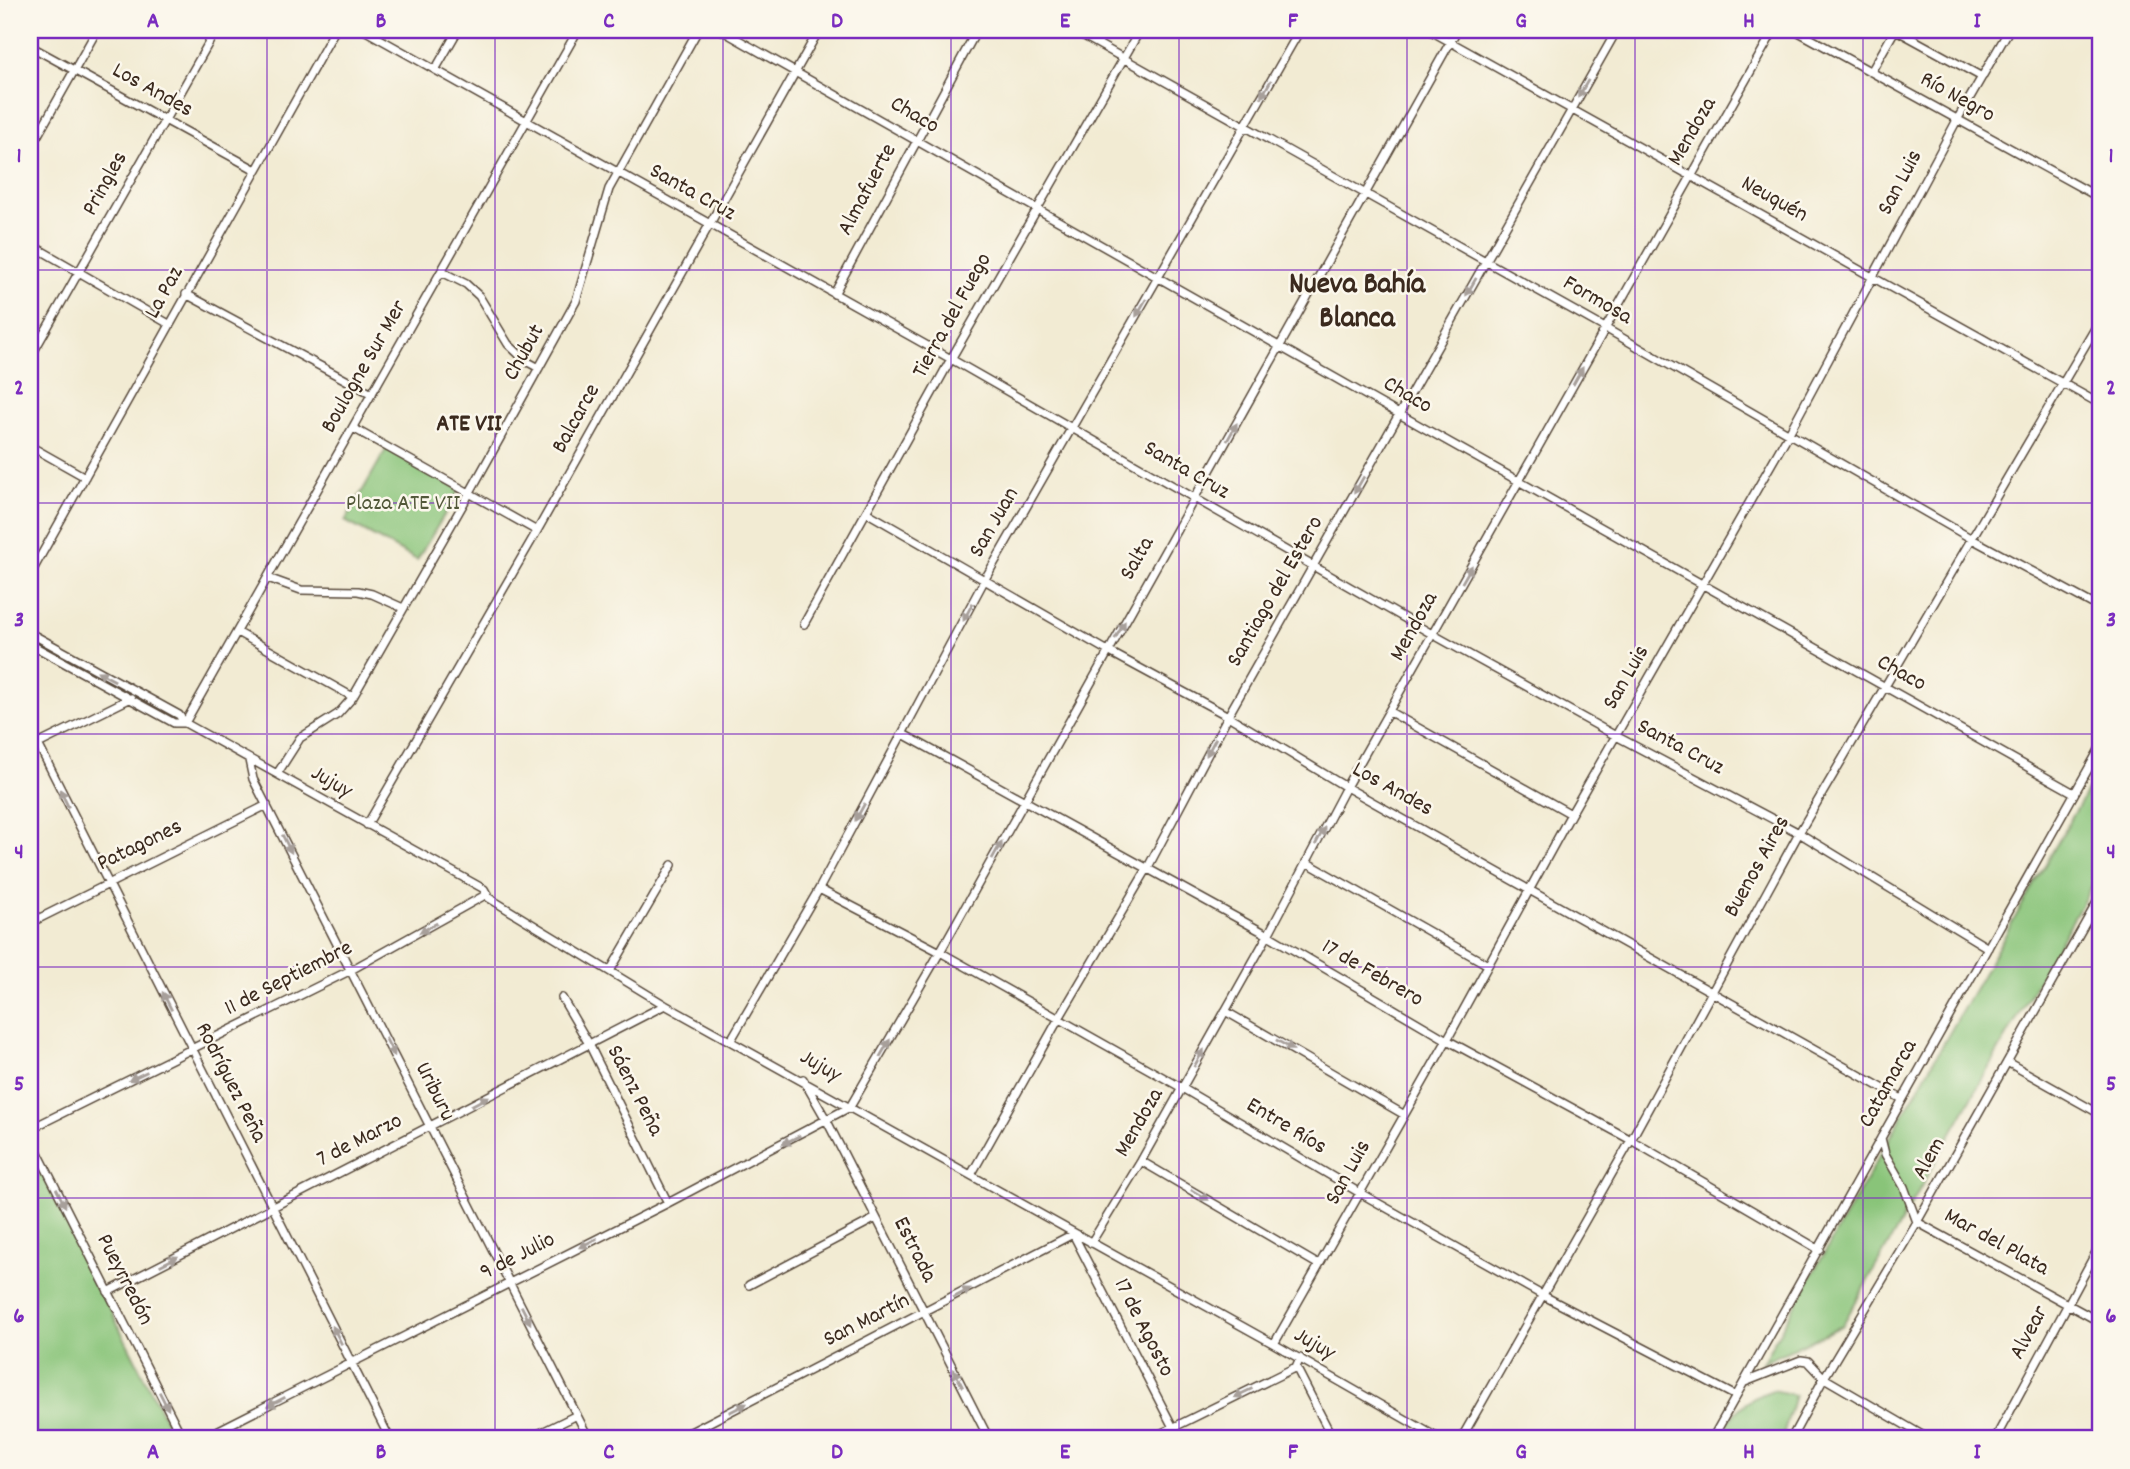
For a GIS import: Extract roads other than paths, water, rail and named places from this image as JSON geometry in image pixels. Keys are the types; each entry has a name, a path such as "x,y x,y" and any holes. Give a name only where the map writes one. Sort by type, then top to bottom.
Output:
{"street":[{"path":"30,149 97,30"},
{"name":"Pringles","path":"30,358 216,30"},
{"name":"La Paz","path":"30,575 335,30"},
{"name":"Santa Cruz","path":"364,30 951,359 1432,634 1799,833 1988,948"},
{"path":"435,70 458,30"},
{"name":"Boulogne Sur Mer","path":"185,723 578,30"},
{"name":"Chubut","path":"277,774 293,746 305,733 338,714 353,697 469,494 576,301 609,189 698,30"},
{"name":"Chaco","path":"721,30 2074,793"},
{"name":"Balcarce","path":"367,825 819,30"},
{"name":"Almafuerte","path":"834,294 977,30"},
{"name":"Formosa","path":"1073,30 1605,328 1972,539 2100,608"},
{"name":"Tierra del Fuego","path":"804,624 951,359 1140,30"},
{"name":"San Juan","path":"732,1040 819,889 985,579 1300,30"},
{"name":"Neuquén","path":"1429,30 2100,404"},
{"name":"Salta","path":"850,1107 1025,802 1457,30"},
{"name":"Santiago del Estero","path":"971,1175 1147,869 1228,716 1617,30"},
{"name":"Mendoza","path":"1091,1244 1226,1011 1346,787 1774,30"},
{"name":"Río Negro","path":"1795,30 2100,198"},
{"path":"1871,72 1895,30 1982,77"},
{"name":"San Luis","path":"1274,1344 1447,1040 1571,814 1788,435 1957,120 2009,30"},
{"name":"Los Andes","path":"30,46 256,170"},
{"path":"30,244 169,324"},
{"path":"442,272 466,284 479,296 508,344 539,369"},
{"path":"186,294 372,394"},
{"name":"Buenos Aires","path":"1461,1439 1631,1140 1799,833 2100,320"},
{"path":"353,428 537,530"},
{"path":"30,446 85,477"},
{"name":"Los Andes","path":"866,512 1108,651 1228,716 1346,787 1902,1099"},
{"path":"268,578 301,590 358,591 372,594 403,608"},
{"path":"237,632 353,697"},
{"path":"30,633 178,715 185,723"},
{"path":"30,644 174,723 185,723"},
{"path":"30,748 138,694"},
{"path":"1390,712 1571,814"},
{"name":"Jujuy","path":"185,723 484,889 489,898 665,1005 802,1079 1440,1439"},
{"name":"17 de Febrero","path":"903,734 1268,935 1447,1040 1631,1140 1820,1250"},
{"name":"Rodríguez Peña","path":"38,744 390,1439"},
{"name":"Catamarca","path":"1712,1439 2100,748"},
{"name":"Uriburu","path":"249,760 253,779 589,1439"},
{"name":"Patagones","path":"30,923 267,804"},
{"path":"1306,862 1488,965"},
{"path":"610,971 672,865"},
{"name":"Entre Ríos","path":"819,889 940,952 1542,1295 1736,1396"},
{"name":"11 de Septiembre","path":"30,1129 351,970 486,894"},
{"name":"Alem","path":"1791,1439 2098,906 2100,897"},
{"name":"Sáenz Peña","path":"562,998 589,1044 668,1203"},
{"name":"7 de Marzo","path":"108,1292 665,1005"},
{"path":"1226,1011 1403,1114"},
{"path":"2007,1062 2100,1114"},
{"name":"Estrada","path":"802,1079 827,1121 989,1439"},
{"name":"9 de Julio","path":"201,1439 668,1203 850,1107"},
{"name":"Pueyrredón","path":"30,1137 183,1439"},
{"name":"Mar del Plata","path":"1881,1138 1885,1154 1904,1187 1917,1222 2100,1322"},
{"path":"1141,1161 1319,1265"},
{"path":"749,1286 876,1218"},
{"name":"San Martín","path":"677,1439 925,1313 1073,1234"},
{"name":"17 de Agosto","path":"1073,1234 1179,1439"},
{"name":"Alvear","path":"1996,1439 2100,1245"},
{"path":"1150,1439 1296,1367 1300,1358"},
{"path":"1744,1382 1801,1360 1808,1361 1824,1378 1929,1439"},
{"path":"1296,1367 1333,1439"},
{"path":"528,1439 577,1415"}],"district":[{"name":"Nueva Bahía Blanca","path":"1357,303"},
{"name":"ATE VII","path":"469,425"}],"park label":[{"name":"Plaza ATE VII","path":"403,504"}]}
